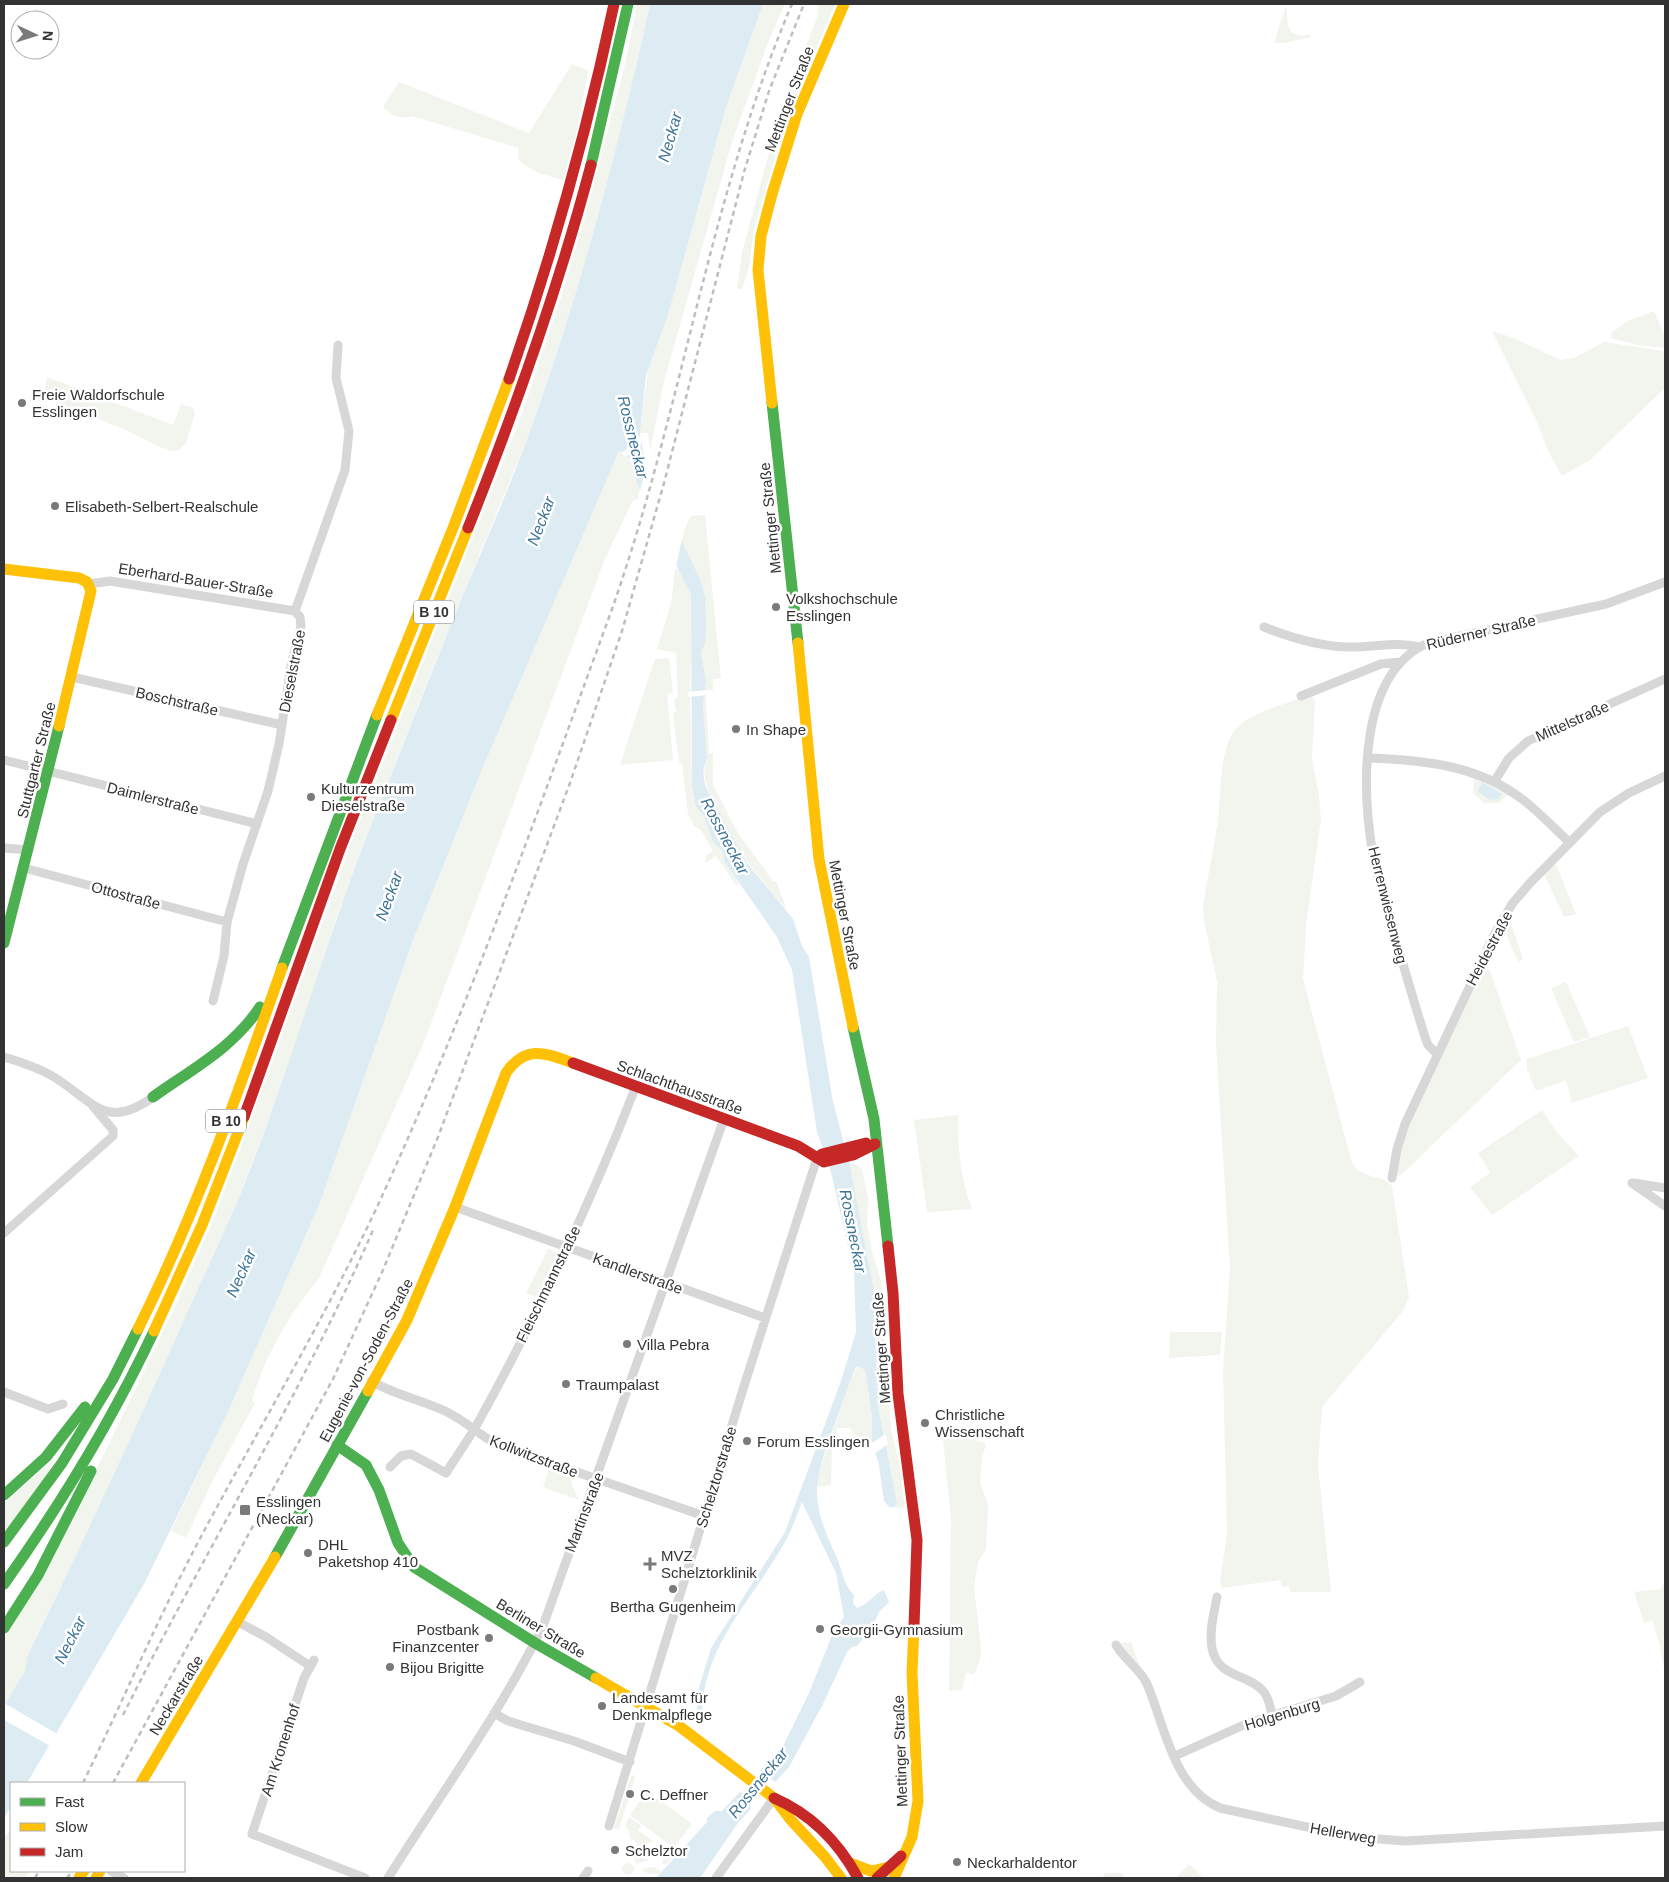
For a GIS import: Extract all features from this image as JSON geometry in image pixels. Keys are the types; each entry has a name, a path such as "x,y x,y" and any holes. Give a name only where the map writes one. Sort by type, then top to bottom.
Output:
{"main road":[{"name":"B 10","path":"4,1542 46,1487 106,1391 150,1303 212,1158 356,765 490,431 526,332 583,138 614,4"},
{"name":"B 10","path":"4,1584 73,1483 110,1418 151,1336 221,1176 353,814 485,486 520,393 555,288 590,168 611,89 628,4"},
{"name":"Mettinger Straße","path":"844,4 807,87 789,136 760,237 758,270 788,544 819,860 844,988 871,1103 892,1284 899,1403 918,1548 912,1673 918,1801 910,1844 894,1878"},
{"name":"Eberhard-Bauer-Straße","path":"4,569 79,578 88,584"},
{"name":"Stuttgarter Straße","path":"4,942 50,771 90,594 88,584"},
{"path":"153,1097 234,1041 252,1020 277,977"},
{"name":"Schlachthausstraße","path":"529,1053 539,1052 550,1055 798,1146 822,1158"},
{"name":"Eugenie-von-Soden-Straße","path":"238,1622 412,1310 455,1207 506,1072 514,1061 529,1053"},
{"path":"822,1158 875,1144"},
{"path":"851,1151 867,1161 880,1176"},
{"path":"4,1496 42,1462 68,1430 102,1382 150,1303"},
{"path":"4,1628 34,1582 65,1525 126,1400 151,1336"},
{"name":"Berliner Straße","path":"337,1445 361,1460 369,1470 397,1543 408,1561 422,1573 535,1643 686,1731 771,1796 782,1812 824,1854 841,1878"},
{"name":"Neckarstraße","path":"142,1782 238,1622"},
{"path":"138,1782 150,1768"},
{"name":"Berliner Straße","path":"771,1796 790,1804 808,1818 850,1863 858,1878"},
{"path":"877,1878 891,1866 910,1844"},
{"path":"850,1863 872,1871 891,1866"}],"street":[{"name":"Dieselstraße","path":"213,1000 224,956 227,922 243,864 269,787 282,725 292,661 301,626 300,617 295,611 345,470 350,431 336,378 338,345"},
{"name":"Eberhard-Bauer-Straße","path":"88,584 110,581 295,611"},
{"name":"Rüderner Straße","path":"1264,627 1285,635 1340,646 1400,643 1420,647 1444,638 1606,604 1665,582"},
{"name":"Herrenwiesenweg","path":"1420,647 1400,662 1387,679 1379,697 1371,733 1368,812 1378,875 1425,1037 1430,1048 1436,1053"},
{"path":"1301,696 1382,664 1400,662"},
{"name":"Boschstraße","path":"72,677 282,725"},
{"name":"Mittelstraße","path":"1494,782 1509,758 1528,741 1665,679"},
{"path":"1369,758 1446,764 1494,782 1521,798 1570,842"},
{"name":"Daimlerstraße","path":"4,760 257,824"},
{"name":"Heidestraße","path":"1392,1178 1402,1132 1436,1053 1501,921 1523,891 1591,820 1610,804 1636,789 1665,776"},
{"path":"4,848 29,850"},
{"name":"Ottostraße","path":"24,868 227,922"},
{"path":"4,1057 50,1074 93,1106 104,1111 120,1112 136,1109 153,1097"},
{"name":"Fleischmannstraße","path":"390,1467 401,1456 412,1454 446,1474 473,1430 567,1247 603,1170 636,1086"},
{"path":"4,1233 113,1136 113,1130 93,1106"},
{"name":"Martinstraße","path":"388,1878 494,1713 535,1643 597,1480 724,1119"},
{"name":"Schelztorstraße","path":"609,1826 765,1318 822,1158"},
{"path":"1665,1188 1632,1183 1665,1206"},
{"path":"1665,1195 1665,1206"},
{"name":"Kandlerstraße","path":"455,1207 765,1318"},
{"name":"Kollwitzstraße","path":"371,1381 386,1389 449,1413 464,1421 473,1430 496,1444 704,1516"},
{"path":"4,1392 48,1409 63,1404"},
{"path":"1217,1597 1212,1623 1214,1654 1228,1672 1263,1691 1268,1699 1272,1714"},
{"name":"Am Kronenhof","path":"238,1622 312,1663 252,1834 365,1878"},
{"name":"Hellerweg","path":"1116,1646 1146,1682 1175,1756 1192,1789 1214,1805 1252,1816 1359,1838 1415,1841 1665,1826"},
{"name":"Holgenburg","path":"1175,1756 1272,1714 1329,1699 1360,1682"},
{"path":"494,1713 508,1721 574,1741 630,1762"},
{"path":"716,1878 771,1796"},
{"path":"113,1872 124,1878"}],"shaded area":[{"path":"637,4 650,4 619,140 570,313 532,427 428,680 363,847 337,916 280,1091 225,1233 106,1493 27,1657 25,1671 5,1705 4,1635 70,1524 173,1311 213,1221 354,835 520,419 561,297 589,203 625,64"},
{"path":"763,4 785,4 769,40 732,142 664,381 650,451 648,433 640,433 648,369 668,315 726,107"},
{"path":"818,4 835,4 796,96 778,147 754,228 749,268 742,289 737,289 742,253 767,160 795,74 818,15"},
{"path":"1286,6 1288,24 1292,32 1311,35 1311,37 1284,43 1274,43"},
{"path":"572,64 588,71 576,134 563,180 538,173 519,161 518,148 412,116 404,118 396,116 389,113 383,107 399,82 529,133"},
{"path":"1654,311 1665,337 1665,348 1637,345 1611,338 1611,333 1628,321"},
{"path":"1492,331 1511,337 1561,360 1574,358 1604,342 1665,351 1665,388 1590,460 1562,476 1549,453 1537,422"},
{"path":"47,377 173,425 181,404 193,408 195,413 186,443 179,450 172,451 162,448 124,429 50,400 44,393"},
{"path":"622,451 636,473 639,487 638,499 633,500 605,559 424,1042 319,1278 288,1321 271,1351 257,1384 252,1401 255,1403 213,1480 186,1538 171,1531 227,1414 319,1205 413,940 442,866 509,703 618,453"},
{"path":"705,515 721,678 713,679 713,690 708,690 706,701 709,753 713,753 713,785 738,833 773,881 776,881 787,910 762,880 732,838 709,794 705,775 707,759 703,705 706,681 701,652 705,644 705,596 701,581 681,543 691,516"},
{"path":"675,569 680,570 688,585 692,601 690,700 692,786 696,807 704,816 713,842 723,852 724,861 739,884 736,885 716,856 705,863 706,856 713,851 701,830 694,826 688,814 673,713 676,712 674,699 678,698 676,653 657,649 671,604"},
{"path":"669,658 673,693 667,694 673,760 620,765 655,659"},
{"path":"1311,696 1315,700 1312,759 1321,819 1306,925 1303,979 1352,1163 1361,1172 1384,1180 1392,1186 1409,1297 1403,1311 1322,1407 1318,1466 1331,1592 1291,1592 1289,1586 1282,1587 1280,1580 1221,1588 1220,1582 1227,1532 1223,1370 1230,1268 1216,1045 1217,981 1204,921 1203,907 1218,820 1223,760 1230,738 1242,723 1259,713"},
{"path":"1474,778 1508,794 1499,803 1484,803 1473,793"},
{"path":"1555,862 1576,914 1564,917 1544,874"},
{"path":"1510,921 1523,958 1519,963 1508,936 1507,931"},
{"path":"1482,969 1490,971 1521,1060 1400,1176 1396,1174 1404,1135"},
{"path":"1566,982 1590,1037 1574,1042 1551,988"},
{"path":"1628,1026 1648,1078 1572,1103 1566,1080 1536,1091 1527,1069 1527,1059"},
{"path":"1542,1110 1556,1131 1579,1156 1492,1215 1470,1187 1490,1173 1478,1153"},
{"path":"958,1115 961,1163 972,1209 927,1212 914,1120"},
{"path":"849,1163 856,1164 862,1169 868,1198 867,1224 872,1252 881,1281 891,1430 899,1461 905,1508 894,1507 897,1503 878,1406 873,1286"},
{"path":"548,1249 560,1254 538,1298 526,1293"},
{"path":"1170,1332 1222,1332 1220,1355 1169,1358"},
{"path":"858,1366 862,1366 865,1370 872,1417 872,1442 858,1439 850,1428 837,1428 832,1449 831,1485 817,1487 817,1478 850,1381"},
{"path":"970,1434 975,1440 986,1444 982,1459 980,1482 988,1505 986,1549 978,1562 974,1586 981,1649 980,1660 974,1674 966,1673 962,1690 949,1691 951,1519 943,1440"},
{"path":"54,1460 48,1473 4,1534 4,1503"},
{"path":"549,1470 569,1477 579,1500 543,1487"},
{"path":"1665,1579 1665,1674 1659,1642 1652,1620 1644,1623 1634,1592 1661,1589"},
{"path":"1131,1642 1140,1667 1118,1643"},
{"path":"634,1775 635,1778 619,1829 614,1828 631,1776"},
{"path":"647,1791 692,1824 674,1848 630,1815"},
{"path":"629,1817 641,1825 638,1830 653,1841 640,1847 630,1837 629,1830 625,1827"},
{"path":"10,1831 10,1872 28,1872 25,1878 4,1878 4,1838"},
{"path":"653,1847 659,1847 675,1855 666,1865 662,1863 663,1859 656,1853 652,1858 645,1858 649,1860 636,1864 633,1854"},
{"path":"626,1863 630,1863 634,1869 630,1875 626,1875 622,1871 622,1867"},
{"path":"1189,1864 1201,1875 1200,1878 1175,1878"},
{"path":"643,1868 657,1868 655,1871 658,1869 661,1872 659,1874 649,1874 643,1871"},
{"path":"1105,1873 1122,1873 1125,1878 1102,1878"}],"water":[{"path":"650,4 763,4 726,107 668,315 646,375 640,433 646,468 701,581 705,596 705,644 701,652 706,681 703,705 707,759 704,766 706,788 747,863 793,919 802,946 809,957 833,1102 850,1166 873,1286 878,1406 897,1503 894,1507 889,1507 884,1501 879,1465 872,1442 872,1417 865,1370 860,1366 856,1367 850,1381 824,1455 817,1483 817,1495 824,1527 846,1583 854,1595 853,1603 857,1608 860,1607 884,1590 889,1602 879,1612 871,1629 857,1646 852,1647 847,1652 823,1704 789,1767 738,1823 700,1878 656,1878 707,1822 707,1818 715,1811 722,1811 783,1746 809,1693 833,1633 844,1617 836,1573 802,1502 785,1542 720,1645 711,1666 705,1689 702,1713 696,1716 699,1688 711,1648 785,1532 841,1381 856,1332 854,1272 831,1172 817,1132 792,970 777,937 724,861 723,852 713,842 704,816 696,807 692,786 691,595 640,491 630,460 622,451 618,453 482,769 413,940 319,1205 227,1414 144,1584 28,1782 10,1782 10,1808 4,1817 4,1706 25,1671 27,1657 108,1488 239,1198 367,836 533,423 568,320 626,110"},
{"path":"1482,782 1502,794 1499,799 1489,800 1478,791"}],"pier":[{"path":"642,435 641,443 626,457 622,453"},
{"path":"647,463 682,539 676,567 639,495"},
{"path":"708,690 707,695 687,697 688,692"},
{"path":"886,1434 888,1444 874,1454 870,1444"},
{"path":"4,1703 59,1735 52,1747 4,1720"},
{"path":"757,1769 777,1783 751,1810 749,1799 739,1790"}],"railway":[{"path":"83,1782 195,1548 356,1251 440,1063 498,917 553,770 633,546 738,156 763,79 792,4"},
{"path":"114,1782 333,1379 383,1270 438,1137 570,783 622,631 664,483 744,172 769,91 804,4"},
{"path":"123,1715 316,1351 374,1228"},
{"path":"35,1878 38,1872"},
{"path":"67,1878 71,1872"}],"traffic: fast":[{"path":"591,165 628,4"},
{"path":"772,403 798,643"},
{"path":"282,968 377,715"},
{"path":"4,943 59,726"},
{"path":"153,1097 225,1046 260,1007"},
{"path":"853,1027 874,1119 888,1246"},
{"path":"4,1542 62,1463 113,1379 138,1329"},
{"path":"4,1584 46,1523 85,1461 121,1397 154,1331"},
{"path":"275,1557 368,1391"},
{"path":"4,1495 46,1457 85,1407"},
{"path":"337,1445 366,1465 379,1490 398,1543 414,1567 535,1643 596,1678"},
{"path":"4,1628 38,1575 91,1471"}],"traffic: slow":[{"path":"772,403 758,270 761,236 797,114 844,4"},
{"path":"377,715 453,528 509,379"},
{"path":"391,720 468,528"},
{"path":"4,569 79,578 87,582 91,591 59,726"},
{"path":"798,643 819,859 853,1027"},
{"path":"138,1329 179,1241 216,1151 282,968"},
{"path":"368,1391 407,1320 455,1207 506,1073 513,1064 529,1054 545,1054 573,1063"},
{"path":"154,1331 202,1225 244,1117"},
{"path":"142,1782 275,1557"},
{"path":"894,1878 912,1837 918,1801 912,1673 914,1626"},
{"path":"596,1678 679,1726 774,1798 841,1878"},
{"path":"850,1863 871,1871 889,1867"},
{"path":"79,1878 83,1872"},
{"path":"96,1878 99,1872"}],"traffic: jam":[{"path":"509,379 568,193 604,52 614,4"},
{"path":"468,528 535,349 591,165"},
{"path":"244,1117 340,849 391,720"},
{"path":"573,1063 798,1146 824,1162 853,1155 875,1144"},
{"path":"817,1158 822,1154 866,1143"},
{"path":"888,1246 893,1293 898,1394 917,1540 914,1626"},
{"path":"774,1798 800,1812 823,1831 842,1853 858,1878"},
{"path":"877,1878 901,1856"}],"place":[{"name":"Freie Waldorfschule Esslingen","path":"22,403"},
{"name":"Elisabeth-Selbert-Realschule","path":"55,506"},
{"name":"Volkshochschule Esslingen","path":"776,607"},
{"name":"In Shape","path":"736,729"},
{"name":"Kulturzentrum Dieselstraße","path":"311,797"},
{"name":"Villa Pebra","path":"627,1344"},
{"name":"Traumpalast","path":"566,1384"},
{"name":"Christliche Wissenschaft","path":"925,1423"},
{"name":"Forum Esslingen","path":"747,1441"},
{"name":"Esslingen (Neckar)","path":"245,1510"},
{"name":"DHL Paketshop 410","path":"308,1553"},
{"name":"MVZ Schelztorklinik","path":"650,1564"},
{"name":"Bertha Gugenheim","path":"673,1589"},
{"name":"Georgii-Gymnasium","path":"820,1629"},
{"name":"Postbank Finanzcenter","path":"489,1638"},
{"name":"Bijou Brigitte","path":"390,1667"},
{"name":"Landesamt für Denkmalpflege","path":"602,1706"},
{"name":"C. Deffner","path":"630,1794"},
{"name":"Schelztor","path":"615,1850"},
{"name":"Neckarhaldentor","path":"957,1862"}],"water label":[{"name":"Neckar","path":"670,137"},
{"name":"Rossneckar","path":"633,437"},
{"name":"Neckar","path":"541,521"},
{"name":"Rossneckar","path":"725,836"},
{"name":"Neckar","path":"389,896"},
{"name":"Rossneckar","path":"853,1231"},
{"name":"Neckar","path":"241,1273"},
{"name":"Neckar","path":"70,1640"},
{"name":"Rossneckar","path":"758,1783"}]}
